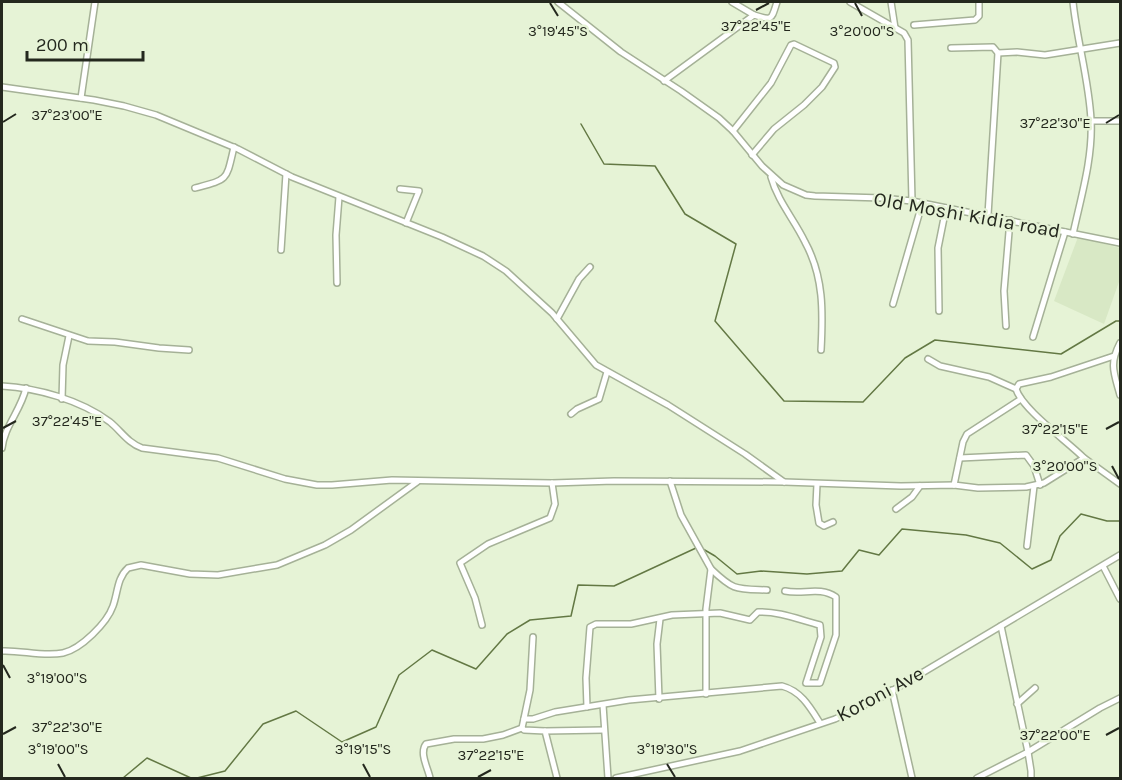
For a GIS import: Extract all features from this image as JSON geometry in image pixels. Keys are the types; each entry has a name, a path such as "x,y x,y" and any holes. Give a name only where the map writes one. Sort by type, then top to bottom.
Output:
{"street":[{"path":"81,98 95,2"},
{"name":"Old Moshi Kidia road","path":"558,2 621,52 708,110 733,131 771,175 783,185 806,195 912,201 1120,243"},
{"path":"732,2 765,20 772,17 777,2"},
{"path":"850,2 906,36 910,48 909,129 912,201"},
{"path":"865,2 867,11"},
{"path":"891,2 895,28"},
{"path":"914,25 975,20 979,16 979,2"},
{"path":"1073,2 1091,121 1086,178 1073,234"},
{"path":"664,81 754,15"},
{"path":"998,53 1017,52 1045,56 1120,43"},
{"path":"733,131 771,83 791,45 794,44 834,63 835,67 822,87 774,129 752,155"},
{"path":"951,48 993,47 998,53 988,215"},
{"path":"2,87 139,109 234,147 286,174 483,256 506,271 557,319 591,360 607,372 668,405 784,482"},
{"path":"1091,121 1120,121"},
{"path":"195,188 221,182 226,178 234,147"},
{"path":"281,250 286,174"},
{"path":"771,175 776,195 809,250 821,287 823,309 821,350"},
{"path":"400,189 419,191 406,223"},
{"path":"337,283 336,235 339,197"},
{"path":"893,304 922,204"},
{"path":"939,311 938,248 946,208"},
{"path":"1006,326 1005,291 1010,220"},
{"path":"1033,336 1055,272 1065,232"},
{"path":"557,319 579,279 590,267"},
{"path":"22,319 88,341 189,350"},
{"path":"62,399 63,365 69,336"},
{"path":"1120,343 1113,365 1120,395"},
{"path":"1016,389 1019,384 1051,377 1114,356"},
{"path":"928,359 940,366 989,377 1016,389 1021,399 1035,415 1084,458 1120,484"},
{"path":"1113,365 1120,363"},
{"path":"571,414 599,399 607,372"},
{"path":"2,386 26,388 82,405 112,424 130,442 142,448 218,458 285,479 317,485 383,481 552,483 670,481 954,485 978,488 1037,486 1084,458"},
{"path":"2,448 6,432 20,407 26,388"},
{"path":"954,485 967,434 1021,399"},
{"path":"960,458 1026,454 1034,466 1037,486 1027,546"},
{"path":"670,481 681,514 711,569 729,585 736,588 767,590"},
{"path":"2,651 62,653 82,643 107,618 114,603 120,578 128,568 141,565 199,575 218,575 277,565 325,545 351,530 417,482"},
{"path":"482,625 475,598 460,563 488,544 550,518 555,504 552,483"},
{"path":"817,484 816,505 819,523 824,526 833,522"},
{"path":"896,508 912,497 920,486"},
{"name":"Koroni Ave","path":"616,778 625,778 740,751 836,719 892,690 1120,555"},
{"path":"1103,566 1120,598"},
{"path":"706,694 706,614 711,569"},
{"path":"587,707 586,668 590,627 596,624 631,624 660,619 669,615 730,614 750,620 758,612 763,612 789,616 820,626 821,637 806,683 820,683 836,635 836,597 819,590 794,593 785,591"},
{"path":"659,699 657,644 660,619"},
{"path":"1001,626 1028,752 1030,778"},
{"path":"522,728 530,690 533,637"},
{"path":"524,719 629,700 782,686 799,694 820,723"},
{"path":"1017,704 1035,688"},
{"path":"892,690 912,778"},
{"path":"977,778 1028,752 1093,711 1120,698"},
{"path":"603,705 608,778"},
{"path":"430,778 422,749 426,744 457,739 483,739 522,728 545,731 604,730"},
{"path":"545,731 557,778"}],"shaded area":[{"path":"1078,237 1120,248 1120,279 1104,324 1054,301"}],"waterway":[{"path":"581,124 604,164 655,166 685,214 736,244 715,321 784,401 863,402 905,358 935,340 1061,354 1116,321 1120,321"},
{"path":"703,549 737,574 761,571 807,574 842,571 859,550 879,555 902,529 966,535 1000,543 1032,569 1051,560 1060,536 1081,514 1107,521 1120,521"},
{"path":"197,778 225,771 263,724 296,711 342,742 376,727 399,675 432,650 476,669 507,634 530,620 571,616 578,585 614,586 696,548"},
{"path":"123,778 147,758 191,778"}]}
